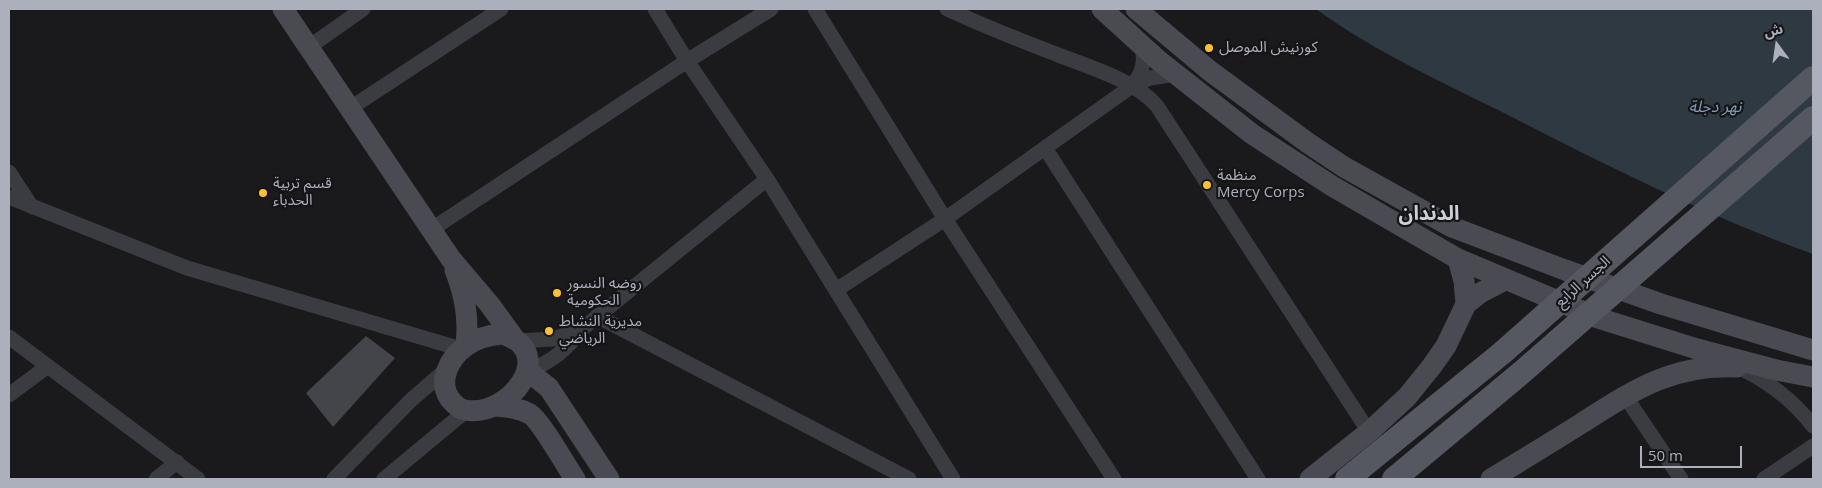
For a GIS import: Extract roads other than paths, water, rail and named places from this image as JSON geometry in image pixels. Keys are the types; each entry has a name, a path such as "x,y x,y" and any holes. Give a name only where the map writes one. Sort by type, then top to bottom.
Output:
{"main road":[{"name":"الجسر الرابع","path":"1347,479 1502,354 1813,78"},
{"name":"الجسر الرابع","path":"1394,479 1506,386 1813,118"}],"street":[{"path":"283,9 450,258 490,305 516,340 523,346 528,358 528,371 518,388 508,399 496,406 482,410 461,409 453,403 448,396 445,386 448,368"},
{"path":"309,47 363,9"},
{"path":"349,109 501,9"},
{"path":"655,9 687,61 767,179 953,479"},
{"path":"432,229 687,61 771,9"},
{"path":"815,9 945,220 1114,479"},
{"path":"947,9 1132,86 1150,97 1369,432"},
{"path":"1102,9 1176,74 1252,134 1296,163 1458,259 1598,318 1697,349 1776,370 1813,377"},
{"path":"1136,9 1210,71 1308,143 1344,167 1452,226 1565,270 1661,304 1813,350"},
{"path":"1132,86 1142,71 1144,61 1141,44"},
{"path":"836,290 945,220 1132,86 1150,78 1176,74"},
{"path":"1045,148 1258,479"},
{"path":"9,172 32,207"},
{"path":"528,371 559,355 572,343 582,329 597,316 767,179"},
{"path":"9,197 187,268 464,348"},
{"path":"450,258 464,292 467,310 468,328 464,348"},
{"path":"1458,259 1464,281 1466,304"},
{"path":"1310,479 1369,432 1407,397 1446,346 1466,304 1480,292 1505,280"},
{"path":"597,316 908,479"},
{"path":"334,479 410,402 448,368 464,348 477,339 489,335 502,334 516,340 553,339 582,329"},
{"path":"9,337 178,462 198,479"},
{"path":"1697,349 1755,375 1774,387 1813,426"},
{"path":"9,395 48,366"},
{"path":"1492,479 1625,396 1656,380 1689,370 1723,366 1776,370"},
{"path":"528,371 549,388 609,479"},
{"path":"1625,396 1681,479"},
{"path":"496,406 514,407 532,415 575,479"},
{"path":"384,479 467,410"},
{"path":"1764,479 1813,446"},
{"path":"156,479 178,462"}],"water":[{"name":"نهر دجلة","path":"1316,9 1813,9 1813,254 1696,207 1583,153 1409,66 1338,25"}],"place":[{"name":"كورنيش الموصل","path":"1209,48"},
{"name":"منظمة Mercy Corps","path":"1207,185"},
{"name":"قسم تربية الحدباء","path":"263,193"},
{"name":"روضه النسور الحكومية","path":"557,293"},
{"name":"مديرية النشاط الرياضي","path":"549,331"}],"district":[{"name":"الدندان","path":"1429,214"}]}
